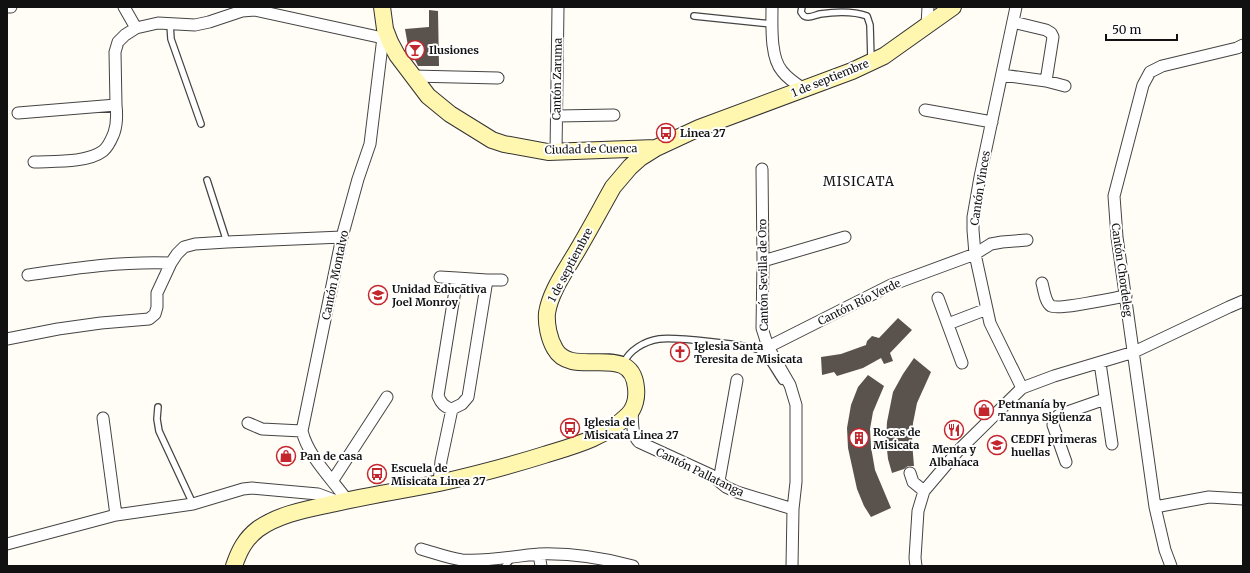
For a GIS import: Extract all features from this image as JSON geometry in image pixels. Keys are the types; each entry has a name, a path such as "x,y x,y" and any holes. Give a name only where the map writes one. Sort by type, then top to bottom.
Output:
{"street":[{"path":"124,7 136,28"},
{"name":"Ciudad de Cuenca","path":"382,7 384,33 397,55 428,96 450,114 492,140 504,144 548,152 656,148"},
{"name":"Cantón Zaruma","path":"556,152 558,7"},
{"path":"772,7 775,59 781,71 804,89"},
{"path":"927,25 928,7"},
{"name":"1 de septiembre","path":"623,365 570,361 560,356 554,348 547,324 547,313 550,301 613,187 622,175 640,158 656,148 699,128 852,71 884,56 952,7"},
{"name":"Cantón Vinces","path":"1016,7 973,217 975,254 990,323 1022,388"},
{"path":"34,162 75,160 93,156 103,151 110,143 115,128 115,52 118,42 124,35 136,28 158,23 195,25 210,22 242,11 266,10 288,12 384,33"},
{"path":"1013,22 1046,30 1051,33 1053,37 1046,81"},
{"name":"Cantón Montalvo","path":"302,431 342,237 358,179 370,144 384,33"},
{"name":"Cantón Chordeleg","path":"1171,566 1165,550 1155,506 1117,237 1114,196 1143,85 1150,72 1162,66 1238,48 1243,45"},
{"path":"1002,75 1046,81 1065,86"},
{"path":"413,76 498,78"},
{"path":"18,113 116,106"},
{"path":"925,110 992,122"},
{"path":"557,116 614,115"},
{"path":"612,149 617,158 622,175"},
{"name":"Cantón Sevilla de Oro","path":"762,169 762,328 768,347 790,386 796,405 796,482 793,509 792,566"},
{"path":"7,339 101,323 149,319 155,314 157,306 157,293 171,263 184,247 195,244 342,237"},
{"path":"763,262 845,237"},
{"name":"Cantón Río Verde","path":"768,347 891,284 975,254 991,244 1027,240"},
{"path":"28,275 111,264 143,262 171,263"},
{"path":"440,277 502,280"},
{"path":"457,278 438,396 446,407 452,409 462,404 468,397 487,280"},
{"path":"1042,283 1047,301 1054,307 1065,307 1126,296"},
{"path":"938,298 962,363"},
{"path":"916,566 915,558 918,511 924,491 958,451 1022,388 1054,376 1134,352 1243,301"},
{"path":"948,324 987,309"},
{"path":"1100,363 1112,444"},
{"path":"234,566 239,551 256,531 268,523 287,515 343,501 439,483 501,468 592,439 612,428 632,411 636,394 635,381 631,371 623,365"},
{"path":"719,481 737,380"},
{"path":"333,480 387,397"},
{"path":"1066,462 1053,425 1054,420 1059,415 1105,399"},
{"path":"439,483 441,461 452,409"},
{"name":"Cantón Pallatanga","path":"632,411 633,431 635,438 639,442 711,475 726,488 793,509"},
{"path":"103,418 116,515"},
{"path":"248,423 262,429 302,431 305,442 312,455 333,480 343,501"},
{"path":"910,473 913,482 924,491"},
{"path":"7,544 116,515 193,504 243,489 252,488 318,494 343,501"},
{"path":"1155,506 1209,497 1243,499"},
{"path":"421,549 446,557 462,560 509,562 539,554 580,561 629,565"},
{"path":"539,554 541,566"}],"lane":[{"path":"802,7 801,12 807,17 834,13 860,14 867,16 870,25 871,62"},
{"path":"694,16 772,24"},
{"path":"170,24 171,39 201,124"},
{"path":"207,180 227,242"},
{"path":"623,365 626,358 632,351 642,345 660,339 717,342 754,348 761,351 782,381 786,385 790,386"},
{"path":"158,408 157,419 159,431 193,504"}],"building":[{"path":"429,10 438,11 439,66 418,66 408,46 405,29 429,27"},
{"path":"898,318 912,330 890,353 893,361 884,364 881,358 863,368 837,376 834,372 822,375 821,357 841,354 866,345 867,341 872,336 879,338"},
{"name":"Rocas de Misicata","path":"914,358 931,372 917,403 913,423 912,442 914,466 908,466 892,473 888,459 886,440 887,422 893,392"},
{"name":"Rocas de Misicata","path":"868,375 884,386 873,412 870,429 871,447 875,470 891,508 871,517 864,506 857,489 848,448 847,428 851,405 858,387"}],"place":[{"name":"Ilusiones","path":"415,50"},
{"name":"Linea 27","path":"666,133"},
{"name":"Unidad Educativa Joel Monroy","path":"378,295"},
{"name":"Iglesia Santa Teresita de Misicata","path":"680,352"},
{"name":"Petmanía by Tannya Sigüenza","path":"984,410"},
{"name":"Iglesia de Misicata Linea 27","path":"570,428"},
{"name":"Menta y Albahaca","path":"954,430"},
{"name":"Rocas de Misicata","path":"859,438"},
{"name":"CEDFI primeras huellas","path":"997,445"},
{"name":"Pan de casa","path":"286,456"},
{"name":"Escuela de Misicata Linea 27","path":"377,474"}],"district":[{"name":"MISICATA","path":"859,181"}]}
